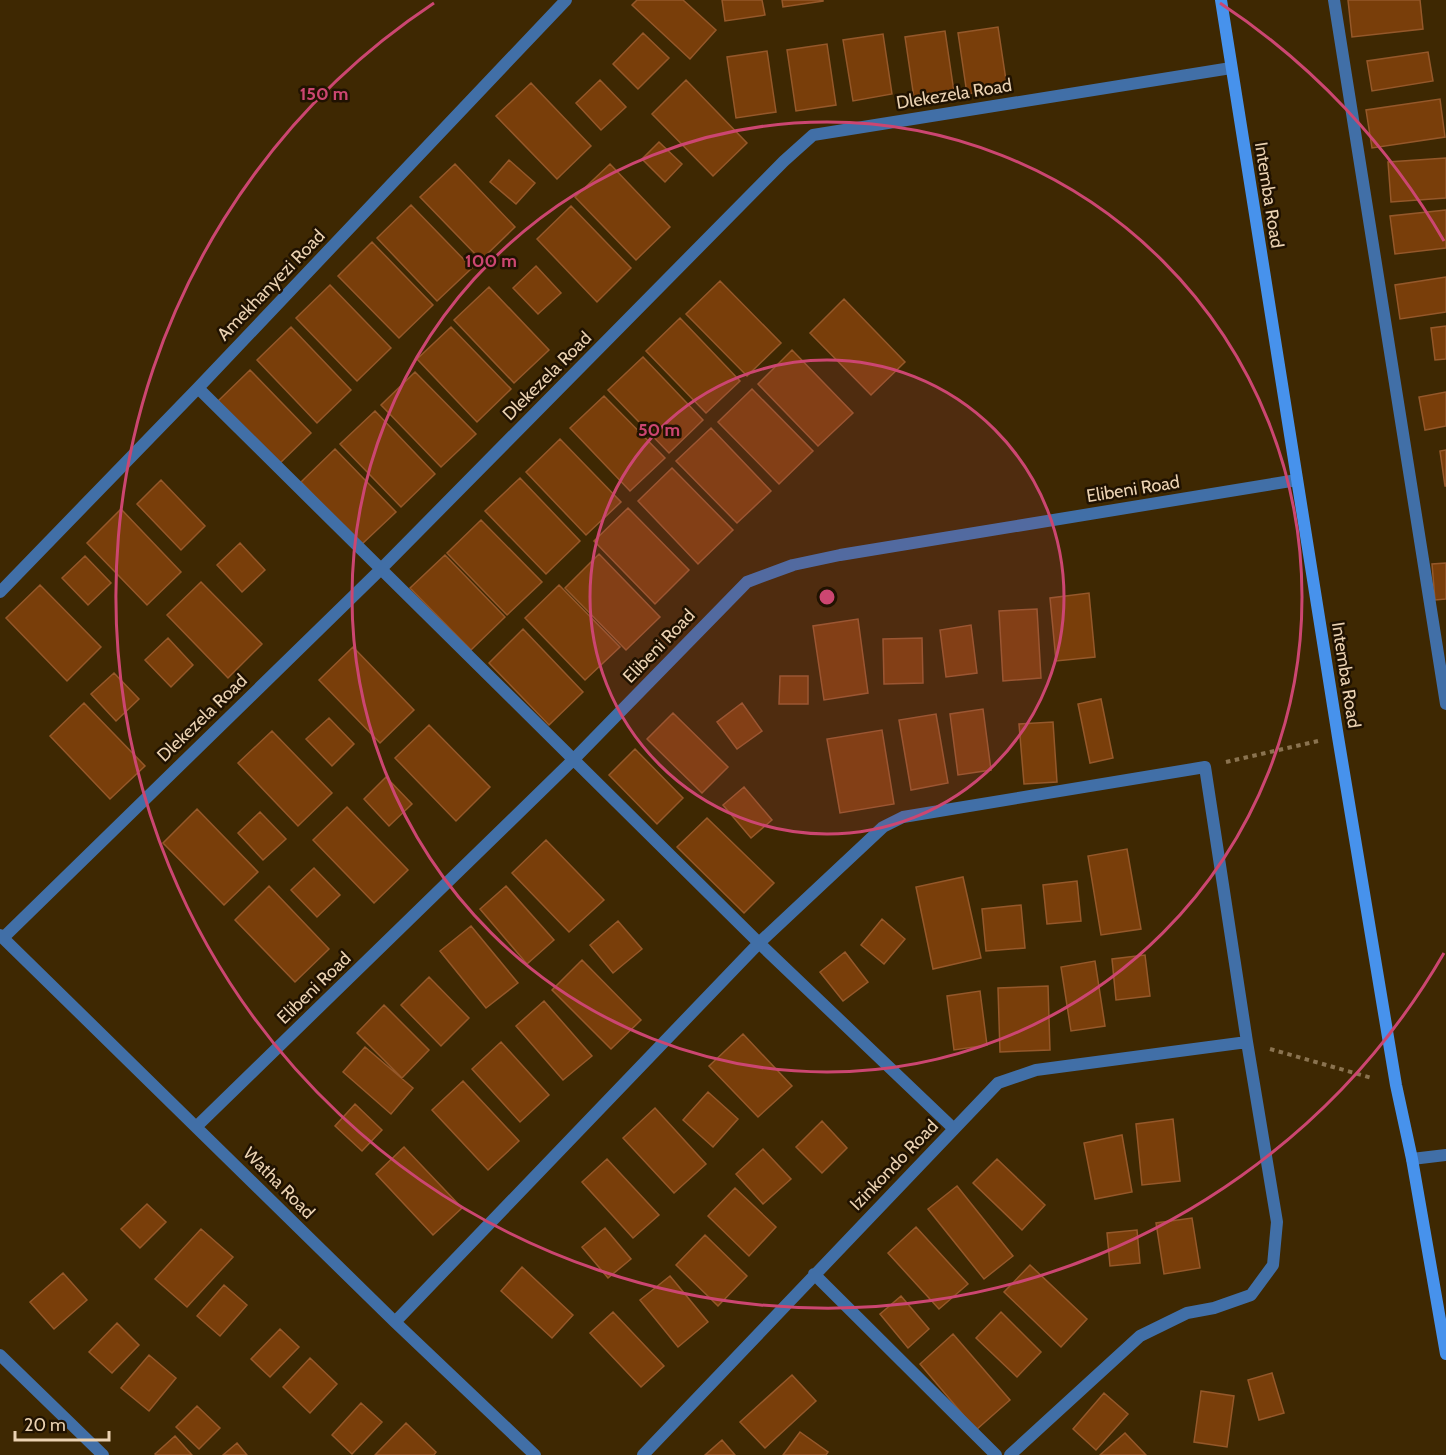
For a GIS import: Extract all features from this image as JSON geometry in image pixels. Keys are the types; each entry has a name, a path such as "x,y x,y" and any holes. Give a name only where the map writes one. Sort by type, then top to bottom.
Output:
{"street":[{"name":"Amekhanyezi Road","path":"0,592 198,388 566,0"},
{"name":"Intemba Road","path":"1221,0 1338,737 1396,1085 1413,1159 1446,1354"},
{"path":"1334,0 1446,704"},
{"name":"Dlekezela Road","path":"2,936 380,570 784,161 813,135 1231,68"},
{"path":"198,388 759,943 954,1129"},
{"name":"Elibeni Road","path":"196,1127 574,759 747,582 794,564 840,555 1297,480"},
{"path":"395,1322 759,943 883,827 903,817 1205,767 1277,1222 1273,1265 1251,1295 1214,1308 1187,1313 1140,1336 1010,1455"},
{"name":"Watha Road","path":"2,936 395,1322 535,1455"},
{"name":"Izinkondo Road","path":"643,1455 998,1083 1036,1070 1247,1042"},
{"path":"1413,1159 1446,1155"},
{"path":"814,1274 996,1455"},
{"path":"0,1355 103,1455"},
{"path":"0,1368 18,1373"}],"path":[{"path":"1205,767 1338,737"},
{"path":"1247,1042 1396,1085"}],"building":[{"path":"637,0 683,0 716,30 690,59 632,5"},
{"path":"722,0 762,0 765,15 725,21"},
{"path":"782,0 823,0 823,1 783,7"},
{"path":"1348,0 1420,0 1423,29 1352,37"},
{"path":"998,27 1007,87 967,94 958,33"},
{"path":"945,31 954,92 914,98 905,37"},
{"path":"643,33 669,58 638,89 613,64"},
{"path":"883,34 892,94 853,101 843,40"},
{"path":"827,44 836,105 796,111 787,50"},
{"path":"767,51 776,112 736,118 727,57"},
{"path":"1428,52 1433,81 1372,91 1367,61"},
{"path":"600,80 626,107 601,130 576,103"},
{"path":"686,80 747,143 713,176 652,114"},
{"path":"531,83 591,146 557,179 496,116"},
{"path":"1440,99 1445,137 1372,148 1366,110"},
{"path":"659,142 682,164 665,182 642,159"},
{"path":"1446,158 1446,198 1391,202 1388,162"},
{"path":"509,160 535,183 516,204 490,182"},
{"path":"455,164 515,227 481,260 420,197"},
{"path":"610,164 670,227 636,260 575,197"},
{"path":"411,205 472,268 437,301 377,238"},
{"path":"571,206 631,268 597,302 537,239"},
{"path":"1446,210 1446,248 1395,254 1390,216"},
{"path":"372,242 433,305 399,338 338,276"},
{"path":"536,266 561,293 538,314 513,288"},
{"path":"1446,277 1446,312 1400,319 1395,285"},
{"path":"720,281 781,343 747,376 686,314"},
{"path":"330,285 391,348 357,381 296,318"},
{"path":"489,287 549,350 514,383 454,320"},
{"path":"844,299 905,362 871,395 810,333"},
{"path":"680,318 740,381 706,413 646,351"},
{"path":"1446,326 1446,359 1435,360 1431,328"},
{"path":"291,327 351,390 317,423 257,360"},
{"path":"451,327 511,389 477,422 417,359"},
{"path":"792,350 853,413 818,446 758,384"},
{"path":"643,357 703,420 669,453 608,390"},
{"path":"250,370 311,433 277,466 216,403"},
{"path":"415,372 476,434 441,467 381,405"},
{"path":"752,389 813,451 779,484 718,422"},
{"path":"1446,392 1446,426 1425,430 1419,397"},
{"path":"604,396 665,458 630,491 570,428"},
{"path":"375,411 435,474 401,507 340,444"},
{"path":"711,428 771,491 737,523 676,461"},
{"path":"560,439 621,502 586,535 526,472"},
{"path":"335,449 396,512 361,545 301,482"},
{"path":"1446,450 1446,486 1445,486 1440,451"},
{"path":"672,468 733,530 698,564 638,501"},
{"path":"520,478 580,541 546,574 485,511"},
{"path":"161,480 205,526 181,550 137,504"},
{"path":"628,508 689,570 655,604 594,541"},
{"path":"121,509 181,572 147,605 87,543"},
{"path":"481,520 542,582 507,615 447,553"},
{"path":"240,543 265,570 242,592 217,565"},
{"path":"599,554 660,617 626,650 565,588"},
{"path":"445,555 505,617 471,650 410,588"},
{"path":"85,556 111,583 88,605 62,578"},
{"path":"1446,563 1446,599 1435,600 1432,564"},
{"path":"201,582 262,644 228,678 167,615"},
{"path":"40,585 101,647 67,681 6,618"},
{"path":"559,585 620,647 585,680 525,618"},
{"path":"1089,593 1095,657 1056,661 1050,598"},
{"path":"1037,609 1041,678 1003,681 999,611"},
{"path":"858,619 868,693 824,700 813,626"},
{"path":"971,625 977,673 946,677 940,630"},
{"path":"523,629 583,692 549,725 489,663"},
{"path":"168,638 193,665 171,687 145,660"},
{"path":"922,638 923,683 884,684 883,639"},
{"path":"353,647 414,710 380,743 319,680"},
{"path":"114,673 139,699 116,721 91,694"},
{"path":"780,676 808,676 808,704 779,704"},
{"path":"1101,699 1113,758 1090,763 1078,704"},
{"path":"84,703 145,766 110,799 50,736"},
{"path":"742,703 762,731 737,749 717,722"},
{"path":"983,709 991,770 958,775 950,714"},
{"path":"673,713 728,767 702,793 647,739"},
{"path":"936,714 948,783 911,790 899,720"},
{"path":"329,718 354,744 332,766 306,739"},
{"path":"1053,722 1057,782 1024,784 1019,724"},
{"path":"429,725 490,787 456,821 395,758"},
{"path":"882,730 894,804 840,813 827,739"},
{"path":"272,731 332,793 298,826 238,763"},
{"path":"635,749 683,798 657,824 609,775"},
{"path":"386,777 412,804 389,826 364,799"},
{"path":"744,787 772,820 751,838 723,805"},
{"path":"347,807 408,870 374,903 313,840"},
{"path":"197,809 258,872 224,905 163,843"},
{"path":"260,812 286,839 263,860 238,833"},
{"path":"707,818 774,883 744,913 677,847"},
{"path":"546,840 604,900 569,932 512,873"},
{"path":"1127,849 1141,929 1101,935 1088,856"},
{"path":"314,868 340,895 317,917 291,890"},
{"path":"963,877 981,958 933,969 916,887"},
{"path":"1077,881 1081,921 1047,924 1043,885"},
{"path":"269,886 329,949 295,982 235,920"},
{"path":"506,886 554,940 527,964 480,909"},
{"path":"1021,905 1025,948 986,951 982,909"},
{"path":"882,919 905,939 884,964 861,945"},
{"path":"618,921 642,949 613,973 590,945"},
{"path":"471,926 518,983 486,1008 440,951"},
{"path":"845,952 868,982 843,1001 820,972"},
{"path":"1145,955 1150,996 1116,1000 1112,959"},
{"path":"582,960 641,1020 611,1049 552,990"},
{"path":"1095,961 1105,1026 1071,1031 1061,967"},
{"path":"429,977 469,1018 441,1046 401,1005"},
{"path":"1048,986 1050,1050 1000,1052 998,988"},
{"path":"980,991 987,1045 954,1050 947,996"},
{"path":"544,1001 592,1056 563,1080 516,1026"},
{"path":"384,1005 429,1050 402,1078 357,1033"},
{"path":"743,1034 792,1086 758,1117 709,1066"},
{"path":"501,1042 549,1095 520,1122 472,1069"},
{"path":"365,1047 413,1088 391,1114 343,1072"},
{"path":"463,1081 519,1141 488,1170 432,1110"},
{"path":"708,1092 738,1119 713,1147 683,1120"},
{"path":"355,1104 382,1130 362,1151 335,1126"},
{"path":"655,1108 706,1164 674,1193 623,1138"},
{"path":"1173,1119 1180,1181 1142,1185 1136,1124"},
{"path":"822,1121 847,1148 822,1173 796,1147"},
{"path":"1122,1135 1132,1192 1095,1199 1084,1143"},
{"path":"404,1147 462,1208 433,1235 376,1174"},
{"path":"763,1149 791,1179 763,1204 736,1174"},
{"path":"607,1159 659,1215 633,1238 582,1182"},
{"path":"997,1159 1045,1205 1022,1230 973,1183"},
{"path":"957,1186 1013,1256 984,1279 928,1209"},
{"path":"735,1188 776,1227 749,1256 708,1216"},
{"path":"147,1204 166,1222 140,1248 121,1229"},
{"path":"1192,1218 1200,1268 1164,1274 1156,1223"},
{"path":"916,1227 968,1284 939,1309 888,1253"},
{"path":"605,1228 631,1259 608,1278 582,1247"},
{"path":"201,1229 233,1257 187,1307 155,1279"},
{"path":"1137,1230 1140,1263 1110,1266 1107,1233"},
{"path":"705,1235 747,1276 718,1306 676,1265"},
{"path":"1030,1265 1087,1319 1061,1347 1004,1292"},
{"path":"522,1267 573,1315 552,1338 501,1291"},
{"path":"63,1273 87,1300 54,1329 30,1302"},
{"path":"670,1276 708,1322 678,1347 640,1300"},
{"path":"224,1285 247,1305 220,1336 197,1316"},
{"path":"901,1296 929,1329 908,1348 880,1314"},
{"path":"613,1312 664,1366 641,1387 590,1333"},
{"path":"1001,1312 1041,1352 1017,1377 976,1338"},
{"path":"117,1323 139,1345 112,1373 89,1352"},
{"path":"280,1329 299,1347 270,1377 251,1359"},
{"path":"953,1334 1010,1400 976,1430 920,1364"},
{"path":"149,1355 176,1378 149,1411 121,1388"},
{"path":"310,1358 337,1384 310,1413 283,1387"},
{"path":"1272,1373 1284,1413 1259,1420 1248,1380"},
{"path":"792,1375 816,1401 765,1448 740,1422"},
{"path":"1201,1391 1234,1396 1227,1447 1194,1442"},
{"path":"1104,1393 1128,1414 1096,1450 1073,1429"},
{"path":"361,1403 382,1422 352,1454 332,1435"},
{"path":"197,1406 220,1428 199,1449 176,1427"},
{"path":"406,1423 436,1452 434,1455 375,1455"},
{"path":"800,1432 828,1452 826,1455 783,1455"},
{"path":"1125,1433 1146,1455 1100,1455"},
{"path":"175,1436 192,1455 155,1454"},
{"path":"722,1440 735,1455 705,1455"},
{"path":"237,1443 247,1455 223,1455"}]}
